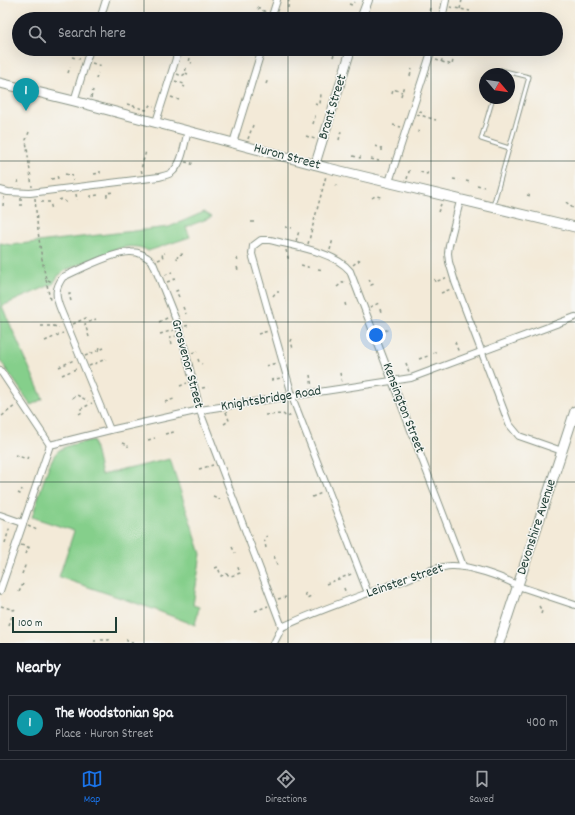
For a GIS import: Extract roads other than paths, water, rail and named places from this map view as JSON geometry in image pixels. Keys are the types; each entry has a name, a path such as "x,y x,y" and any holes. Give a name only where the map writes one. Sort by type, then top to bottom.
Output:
{"main road":[{"name":"Huron Street","path":"0,83 156,122 328,168 389,182 460,201 575,227"},
{"name":"Devonshire Avenue","path":"499,643 575,411"}],"street":[{"path":"102,12 106,0"},
{"path":"273,12 277,0"},
{"path":"364,12 368,0"},
{"path":"441,12 446,0"},
{"path":"74,101 91,56"},
{"path":"156,122 177,56"},
{"path":"233,143 260,56"},
{"name":"Brant Street","path":"315,164 350,56"},
{"path":"389,182 430,56"},
{"path":"0,190 18,193 33,192 159,177 174,170 179,163 188,131"},
{"path":"460,201 449,245 449,262 455,282 509,424 519,436 562,451"},
{"name":"Kensington Street","path":"368,593 292,395 252,250 256,242 265,239 307,249 332,257 343,263 350,271 463,566"},
{"name":"Grosvenor Street","path":"110,430 55,294 63,277 118,254 132,252 147,257 153,263 180,330 200,410 282,627"},
{"name":"Knightsbridge Road","path":"50,445 200,410 411,378 575,317"},
{"path":"0,370 50,445 25,525 0,591"},
{"path":"0,515 25,525"},
{"name":"Leinster Street","path":"282,627 368,593 442,567 463,566 511,581 518,586 575,605"},
{"path":"274,643 282,627"}],"lane":[{"path":"493,208 529,77 515,74"},
{"path":"491,104 481,139 509,148"}],"place":[{"name":"The Woodstonian Spa","path":"26,111"}]}
